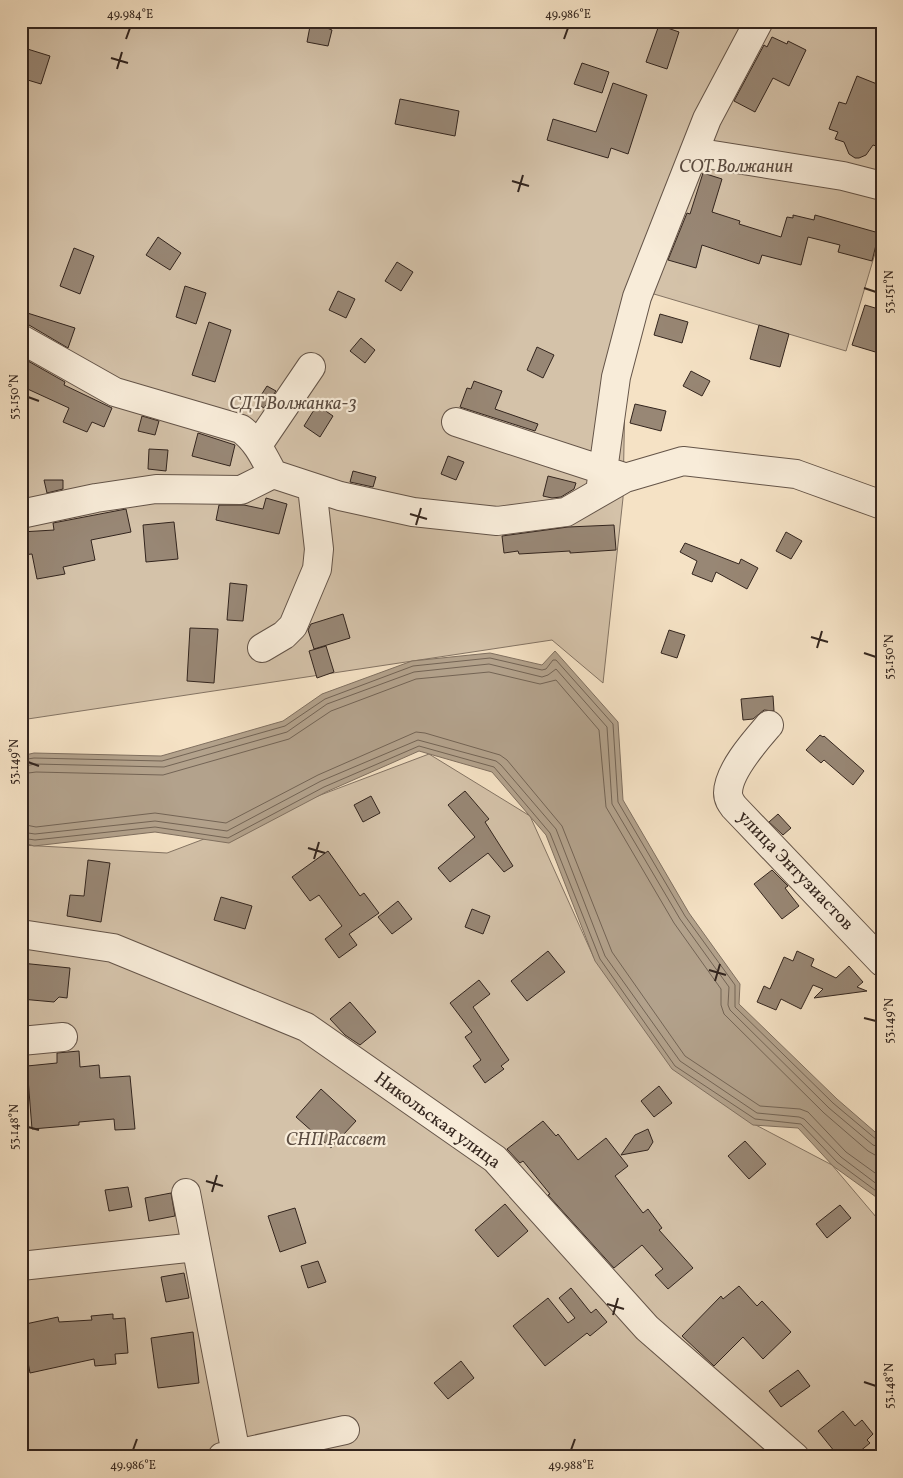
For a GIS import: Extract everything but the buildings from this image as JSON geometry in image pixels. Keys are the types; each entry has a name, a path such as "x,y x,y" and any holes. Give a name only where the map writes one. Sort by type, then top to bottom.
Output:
{"street":[{"path":"610,480 616,377 637,297 707,119 759,21"},
{"path":"694,152 843,176 882,186"},
{"path":"21,339 115,392 241,429 251,436 258,445 274,474 340,496 412,512 497,521 566,512 610,480 683,461 796,474 882,505"},
{"path":"258,445 311,367"},
{"path":"456,422 610,480"},
{"path":"21,514 96,498 156,489 241,490 274,474"},
{"path":"262,648 284,635 293,626 317,569 319,549 312,487"},
{"name":"улица Энтузиастов","path":"769,725 744,754 731,780 728,792 729,800 882,962"},
{"name":"Никольская улица","path":"21,934 113,948 306,1027 495,1159 648,1328 795,1457"},
{"path":"21,1041 64,1036"},
{"path":"186,1193 229,1455 345,1430"},
{"path":"21,1266 196,1247"}],"green space":[{"name":"СДТ Волжанка-3","path":"21,21 882,21 882,230 846,351 627,286 623,498 603,683 552,640 21,720"},
{"name":"СНП Рассвет","path":"429,754 530,816 594,958 752,1123 832,1165 882,1224 882,1457 21,1457 21,845 167,853"}],"water":[{"path":"555,651 618,722 623,800 689,913 740,984 739,1004 837,1099 882,1138 882,1208 876,1197 833,1166 798,1128 753,1125 672,1069 595,961 546,835 492,772 419,751 326,792 229,843 155,832 34,846 21,842 21,756 34,753 161,756 283,721 322,694 412,661 490,653 542,665"}],"park label":[{"name":"СОТ Волжанин","path":"736,167"}]}
